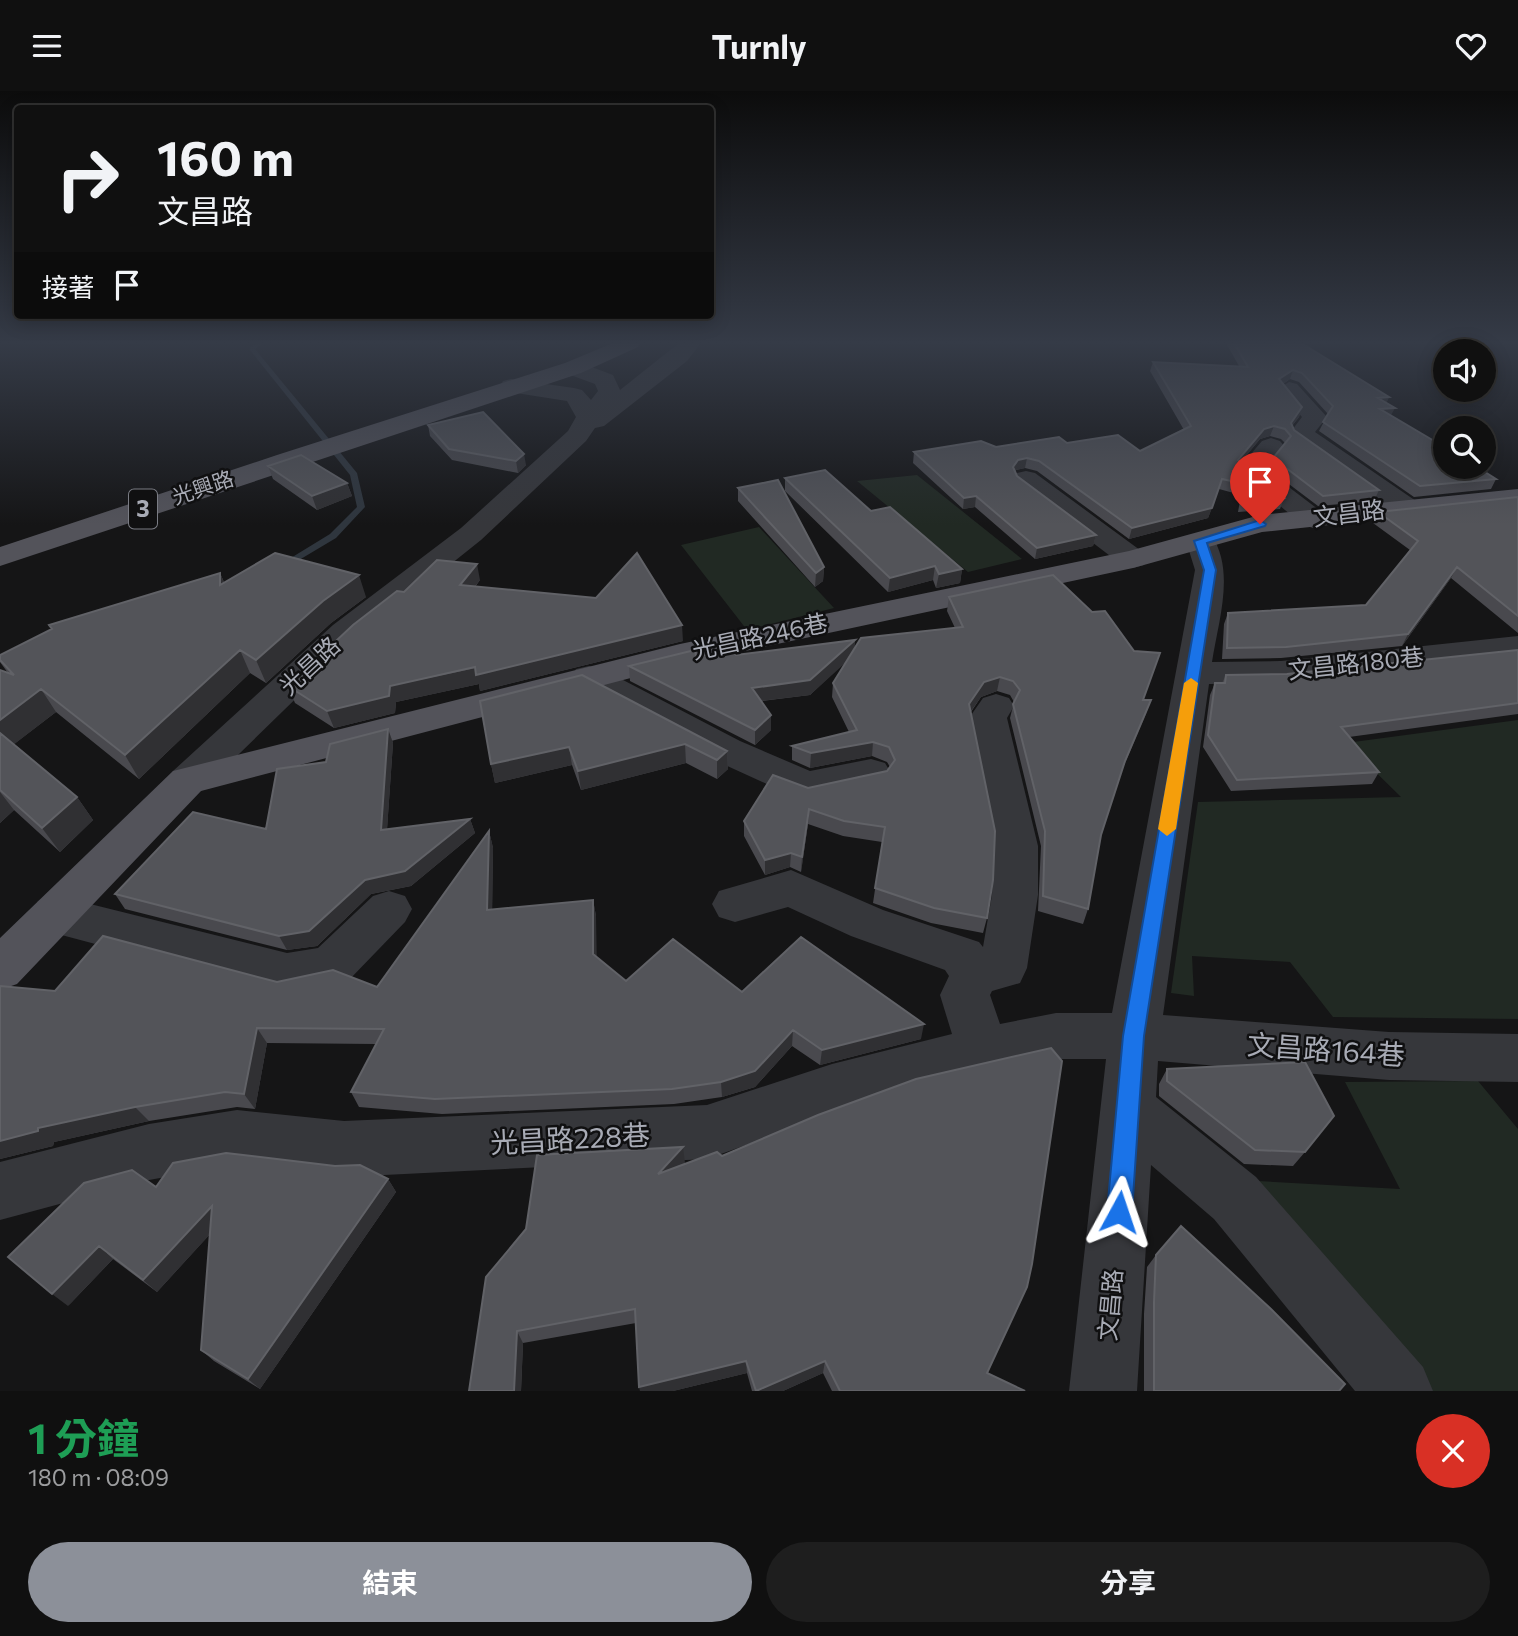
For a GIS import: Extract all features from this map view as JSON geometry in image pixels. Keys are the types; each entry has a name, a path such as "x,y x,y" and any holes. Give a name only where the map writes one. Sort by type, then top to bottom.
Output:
{"main road":[{"name":"光興路","path":"0,557 457,404"},
{"name":"文昌路","path":"1200,541 1260,524 1518,497"},
{"name":"光昌路246巷","path":"187,781 680,653 1133,559 1200,541"},
{"name":"光昌路","path":"0,968 187,781"}],"street":[{"path":"577,436 588,417 580,404"},
{"name":"光昌路","path":"187,781 345,632 471,534 577,436 600,404"},
{"path":"577,436 618,404"},
{"path":"1303,404 1315,417 1301,434 1406,507"},
{"path":"1271,446 1250,470 1313,519"},
{"path":"1026,479 1133,559"},
{"name":"文昌路","path":"1103,1391 1134,1036 1210,570 1200,541"},
{"name":"文昌路180巷","path":"1193,673 1281,672 1518,646"},
{"path":"589,677 726,750 807,786 871,773"},
{"path":"974,974 1003,968 1015,895 1016,846 988,718 996,706"},
{"path":"735,904 791,888 867,923 962,956 974,974"},
{"path":"54,914 287,974 331,965 389,909"},
{"path":"974,974 965,995 983,1052"},
{"name":"光昌路228巷","path":"0,1191 149,1152 237,1137 344,1149 707,1132 832,1090 983,1052 1056,1036 1134,1036"},
{"name":"文昌路164巷","path":"1134,1036 1389,1055 1518,1058"},
{"path":"1129,1110 1235,1198 1399,1391"}],"shaded area":[{"path":"917,475 1022,559 968,572 857,481"},
{"path":"759,527 834,608 747,630 681,545"},
{"path":"1518,720 1518,1019 1333,1017 1290,962 1192,956 1194,996 1171,993 1198,802 1401,797 1346,743"},
{"path":"1478,1081 1518,1129 1518,1391 1430,1391 1240,1180 1400,1189 1345,1082"}],"building":[{"path":"1178,404 1299,404 1302,407 1291,423 1294,430 1379,490 1323,496 1273,458 1291,436 1285,429 1274,426 1264,429 1238,460 1284,498 1242,502 1245,484 1222,479 1212,508 1132,528 1039,461 1027,458 1018,460 1013,467 1017,476 1096,535 1037,548 976,496 964,498 914,452 981,441 996,447 1059,437 1067,443 1118,435 1140,451 1191,426"},
{"path":"1331,404 1388,404 1395,408 1380,409 1433,440 1433,479 1496,479 1420,486 1323,422 1333,406"},
{"path":"483,412 524,454 516,461 449,449 428,425"},
{"path":"301,455 347,483 312,496 268,466"},
{"path":"825,470 871,511 890,507 962,569 939,574 935,566 890,578 785,478"},
{"path":"778,480 824,567 816,573 738,488"},
{"path":"1518,497 1518,616 1457,567 1408,634 1286,647 1227,648 1228,613 1366,605 1418,541 1378,512"},
{"path":"275,553 359,575 323,601 256,660 240,650 125,755 41,689 0,720 0,670 14,675 0,660 0,655 52,629 49,625 220,573 220,585"},
{"path":"637,553 682,625 476,675 475,667 390,686 389,696 327,711 288,686 353,625 397,591 404,592 437,560 477,564 460,585 596,598"},
{"path":"1053,575 1092,612 1105,611 1134,651 1160,653 1143,700 1151,700 1125,761 1101,835 1088,909 1043,896 1045,831 1013,704 1020,690 1013,681 1000,677 984,682 969,704 995,831 993,880 987,918 934,908 875,888 885,827 844,821 809,809 802,857 791,853 765,860 744,821 773,775 808,788 887,771 895,760 889,747 873,742 811,753 792,746 857,730 833,683 861,638 963,627 949,597"},
{"path":"855,640 810,680 752,688 771,715 755,730 629,666 695,650 696,656 734,652 736,655"},
{"path":"1518,650 1518,703 1341,727 1379,772 1237,780 1208,735 1215,683 1225,683 1226,675 1287,674"},
{"path":"582,675 727,751 717,760 685,744 578,771 569,747 491,764 480,701"},
{"path":"388,729 381,830 470,819 405,871 365,880 309,931 279,936 115,894 193,812 266,829 277,769 326,762 330,744"},
{"path":"0,733 77,797 42,828 0,790"},
{"path":"489,831 487,910 593,900 593,954 626,981 673,939 742,992 801,937 924,1024 822,1050 793,1030 755,1071 721,1082 672,1089 435,1099 351,1092 384,1029 257,1028 244,1094 225,1092 135,1107 38,1128 38,1131 0,1141 0,986 55,991 103,936 277,982 333,970 377,987"},
{"path":"1051,1048 1062,1061 1032,1264 1027,1287 987,1373 1025,1391 840,1391 825,1361 756,1391 746,1361 639,1387 635,1309 517,1331 514,1391 469,1391 486,1277 526,1229 537,1155 683,1147 658,1174 717,1152 722,1156 818,1115 916,1079"},
{"path":"1305,1062 1334,1116 1305,1152 1255,1150 1167,1081 1167,1069"},
{"path":"226,1153 335,1166 360,1165 388,1179 248,1379 201,1350 212,1206 143,1280 99,1246 52,1294 8,1257 84,1183 132,1170 156,1187 173,1163"},
{"path":"1181,1226 1271,1309 1345,1384 1339,1391 1154,1391 1156,1255"}],"waterway":[{"path":"284,566 333,536 361,507 354,475 296,404"}],"slow traffic":[{"path":"1167,829 1191,683"}],"route":[{"path":"1119,1212 1134,1036 1210,570 1200,541 1260,524"}]}
